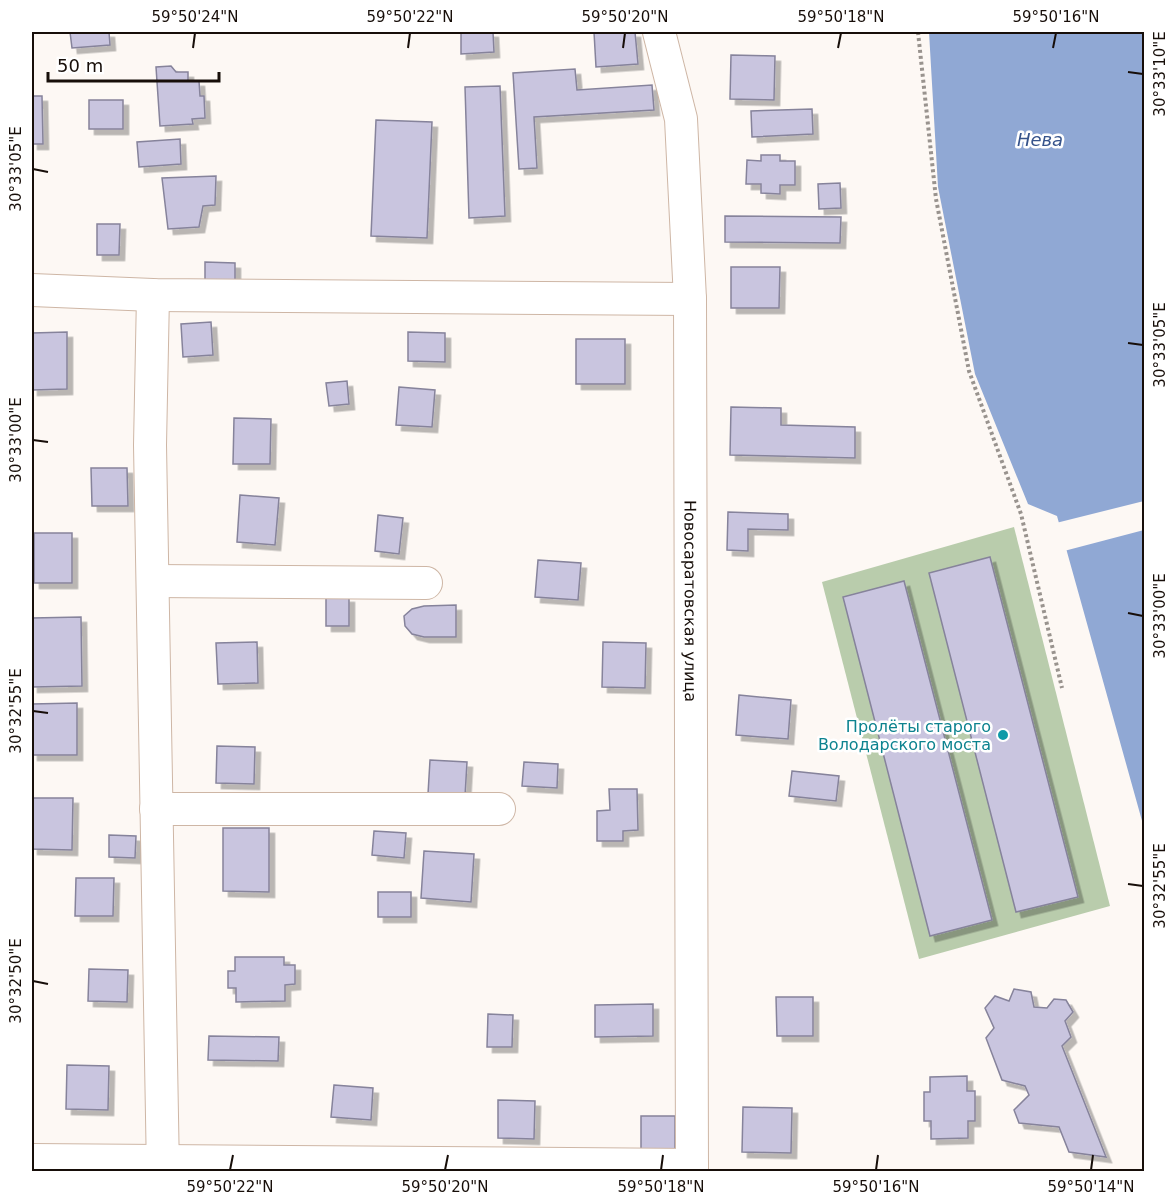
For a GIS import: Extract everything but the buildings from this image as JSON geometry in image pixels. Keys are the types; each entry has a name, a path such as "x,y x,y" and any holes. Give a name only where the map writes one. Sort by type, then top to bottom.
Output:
{"street":[{"name":"Новосаратовская улица","path":"659,32 681,119 690,299 692,1168"},
{"path":"32,290 153,295 690,299"},
{"path":"153,295 150,445 162,1166"},
{"path":"154,581 426,583"},
{"path":"156,809 499,809"},
{"path":"32,1160 162,1166 692,1168"}],"path":[{"path":"918,32 936,199 969,371 1021,514 1062,688"}],"green space":[{"path":"1014,527 1110,906 919,959 822,582"}],"water":[{"name":"Нева","path":"929,32 1144,32 1144,828 1057,516 1028,504 975,374 938,187"}],"pier":[{"path":"1144,501 1144,530 1064,551 1056,523"}],"place":[{"name":"Пролёты старого Володарского моста","path":"1003,735"}]}
